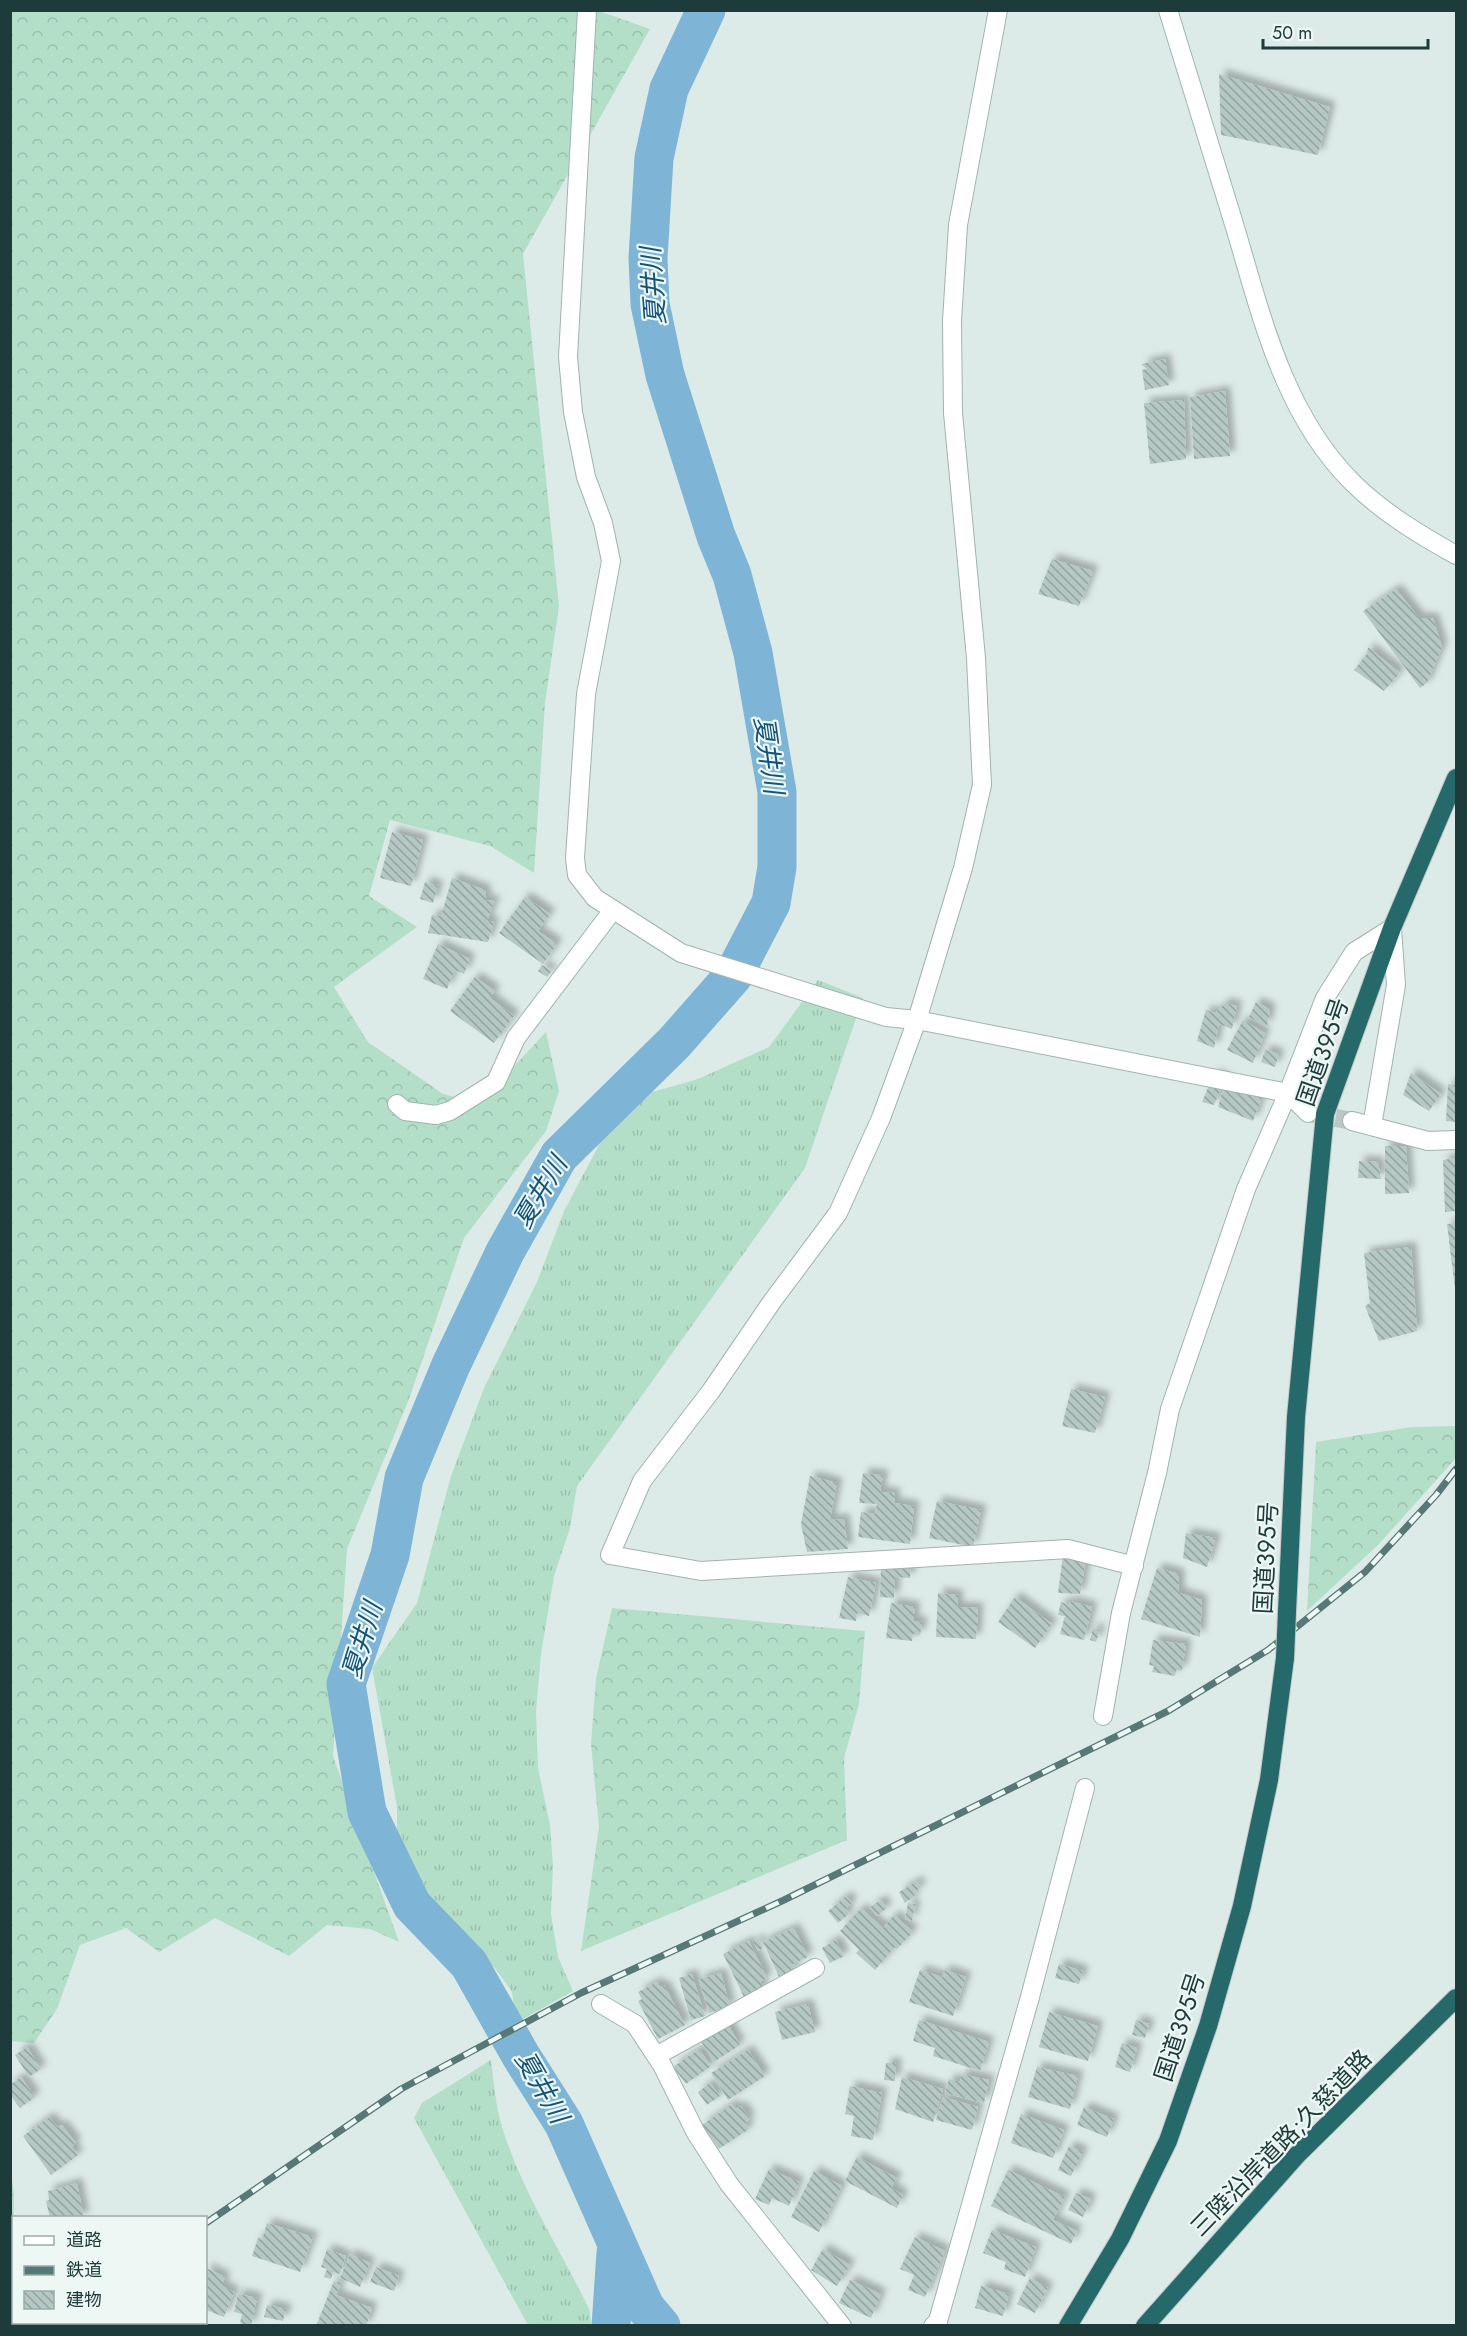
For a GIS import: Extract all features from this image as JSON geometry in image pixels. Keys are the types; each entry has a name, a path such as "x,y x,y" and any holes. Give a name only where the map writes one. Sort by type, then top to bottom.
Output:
{"highway":[{"name":"国道395号","path":"1068,2325 1120,2239 1168,2141 1208,2026 1242,1906 1267,1792 1285,1659 1296,1417 1325,1114 1392,928 1456,777"},
{"name":"三陸沿岸道路;久慈道路","path":"1145,2325 1297,2155 1456,1998"}],"street":[{"path":"587,10 568,357 573,412 586,477 603,523 610,561 586,694 575,858 577,875 595,898 681,952 886,1017 917,1020 1288,1093 1308,1113"},
{"path":"998,10 958,225 952,321 953,413 976,658 982,785 963,868 917,1020 881,1118 838,1212 771,1302 711,1391 642,1481 610,1555 701,1571 1068,1549 1134,1566"},
{"path":"1168,10 1265,327 1287,387 1319,440 1352,482 1391,514 1456,555"},
{"path":"397,1104 405,1111 436,1115 450,1110 496,1082 516,1038 613,910"},
{"path":"1103,1716 1121,1613 1170,1409 1246,1189 1331,989 1354,952 1392,928 1396,985 1372,1126"},
{"path":"1352,1121 1428,1141 1456,1140"},
{"path":"933,2325 938,2321 997,2118 1085,1788"},
{"path":"656,2056 815,1968"},
{"path":"601,2004 635,2024 656,2056 696,2133 729,2184 843,2325"}],"green space":[{"path":"596,10 650,29 523,254 559,606 545,703 534,873 490,846 390,820 369,896 417,927 334,987 368,1042 443,1094 479,1104 546,1032 559,1091 546,1131 464,1238 409,1399 347,1549 333,1756 399,1942 370,1929 327,1925 289,1956 215,1918 159,1952 126,1928 80,1945 57,2009 34,2043 10,2041 10,11"},
{"path":"818,980 863,998 805,1168 577,1486 570,1528 554,1576 541,1654 536,1711 538,1768 550,1825 553,1866 551,1914 558,1957 573,1991 516,2023 512,1992 495,1968 429,1909 397,1851 397,1807 372,1668 417,1603 451,1476 484,1388 537,1282 564,1211 618,1109 642,1095 698,1079 769,1047"},
{"path":"1456,1426 1456,1458 1379,1544 1307,1611 1316,1442 1412,1427"},
{"path":"612,1608 865,1631 859,1704 844,1758 847,1840 581,1951 599,1827 591,1744 596,1678"},
{"path":"491,2060 499,2115 512,2156 590,2311 591,2325 528,2325 414,2118 422,2103"},
{"path":"11,2174 14,2192 14,2216 12,2216 13,2326 10,2325"}],"building":[{"path":"1219,74 1330,107 1318,155 1221,135"},
{"path":"1165,359 1169,385 1145,390 1142,370 1147,369 1141,364"},
{"path":"1225,391 1230,456 1194,459 1190,397"},
{"path":"1184,400 1186,459 1150,464 1144,403"},
{"path":"1052,559 1093,571 1079,606 1038,594"},
{"path":"1396,589 1419,618 1433,618 1442,647 1427,683 1420,688 1363,611"},
{"path":"1368,647 1400,673 1384,691 1354,670 1367,654"},
{"path":"392,832 423,840 411,886 380,878"},
{"path":"452,878 485,890 486,901 495,900 487,921 494,922 488,942 428,933 432,915 441,916"},
{"path":"425,882 438,886 433,903 420,899"},
{"path":"525,897 550,914 538,931 557,944 543,964 499,933"},
{"path":"438,944 470,959 464,974 455,970 447,989 423,979"},
{"path":"542,965 552,971 547,977 538,971"},
{"path":"475,977 495,991 490,998 514,1016 494,1043 450,1011"},
{"path":"1256,1002 1270,1009 1267,1027 1249,1017"},
{"path":"1225,1003 1237,1006 1232,1029 1219,1024 1214,1048 1197,1041 1206,1010 1215,1013"},
{"path":"1243,1020 1265,1033 1253,1063 1227,1050"},
{"path":"1265,1050 1279,1054 1275,1067 1261,1062"},
{"path":"1411,1073 1441,1094 1429,1111 1403,1095"},
{"path":"1214,1074 1225,1079 1214,1105 1202,1102"},
{"path":"1225,1083 1262,1097 1253,1121 1218,1107"},
{"path":"1448,1084 1456,1085 1456,1122 1446,1121"},
{"path":"1385,1146 1406,1146 1409,1193 1385,1194"},
{"path":"1456,1158 1456,1211 1445,1212 1443,1160"},
{"path":"1359,1161 1378,1162 1381,1179 1358,1178"},
{"path":"1456,1223 1456,1289 1455,1289 1447,1224"},
{"path":"1411,1247 1417,1331 1379,1341 1365,1306 1370,1303 1364,1253"},
{"path":"1071,1389 1105,1397 1095,1433 1062,1426"},
{"path":"863,1473 883,1475 880,1492 895,1493 894,1503 914,1506 910,1544 858,1537 861,1512 875,1514 877,1504 859,1503"},
{"path":"810,1476 837,1483 830,1520 844,1519 848,1549 807,1552 801,1524"},
{"path":"937,1501 981,1510 973,1547 929,1538"},
{"path":"1186,1533 1216,1538 1207,1567 1183,1558"},
{"path":"1063,1556 1086,1559 1080,1594 1058,1593"},
{"path":"881,1566 911,1567 910,1578 895,1577 894,1598 880,1597"},
{"path":"1157,1568 1179,1574 1179,1593 1202,1600 1200,1637 1141,1619"},
{"path":"848,1577 876,1583 869,1616 857,1613 856,1621 839,1618"},
{"path":"938,1593 958,1595 957,1607 978,1608 976,1639 936,1637"},
{"path":"1015,1597 1052,1624 1035,1648 998,1622"},
{"path":"1070,1601 1092,1607 1084,1640 1060,1634 1065,1616 1058,1615 1061,1602 1069,1605"},
{"path":"891,1603 915,1607 913,1621 922,1622 920,1635 913,1634 912,1641 886,1638"},
{"path":"1093,1628 1100,1630 1096,1642 1090,1640"},
{"path":"1153,1640 1186,1644 1182,1670 1176,1670 1175,1676 1152,1672 1154,1666 1149,1665"},
{"path":"917,1881 921,1887 913,1893 915,1896 905,1903 899,1892"},
{"path":"846,1896 852,1903 846,1909 849,1914 838,1923 828,1911"},
{"path":"881,1900 887,1908 877,1916 870,1907"},
{"path":"908,1903 915,1904 912,1921 905,1919"},
{"path":"861,1908 883,1928 894,1915 913,1932 897,1949 895,1947 875,1970 856,1953 859,1950 840,1931"},
{"path":"794,1928 808,1957 793,1964 795,1970 779,1977 763,1942"},
{"path":"758,1939 763,1948 758,1951 753,1941"},
{"path":"836,1940 844,1956 830,1963 822,1948"},
{"path":"749,1941 767,1978 760,1982 764,1989 745,1999 723,1954"},
{"path":"1059,1964 1083,1971 1079,1984 1055,1978"},
{"path":"920,1970 942,1977 945,1970 966,1977 953,2016 909,2002"},
{"path":"721,1973 730,2007 709,2013 699,1979"},
{"path":"692,1974 705,2016 691,2020 679,1978"},
{"path":"657,1982 660,1987 664,1985 685,2025 658,2039 638,2001 642,1999 638,1992"},
{"path":"808,2004 815,2032 782,2040 775,2012"},
{"path":"1049,2012 1098,2026 1088,2061 1039,2047"},
{"path":"919,2020 989,2042 980,2071 933,2056 935,2048 913,2041"},
{"path":"1136,2020 1149,2024 1145,2038 1132,2035"},
{"path":"727,2023 740,2045 714,2062 700,2040"},
{"path":"1122,2043 1137,2048 1130,2072 1115,2067"},
{"path":"27,2047 41,2069 29,2077 15,2055"},
{"path":"699,2049 711,2066 686,2084 673,2067"},
{"path":"748,2050 765,2076 728,2100 711,2073"},
{"path":"886,2063 896,2063 895,2081 884,2080"},
{"path":"1037,2067 1078,2076 1070,2109 1028,2097"},
{"path":"962,2074 989,2080 984,2103 945,2093 949,2079 960,2082"},
{"path":"21,2077 35,2097 20,2108 10,2095 10,2085"},
{"path":"902,2077 943,2089 933,2122 895,2109"},
{"path":"710,2083 720,2096 707,2105 698,2092"},
{"path":"850,2086 882,2093 873,2140 851,2136 854,2116 845,2114"},
{"path":"943,2097 978,2107 972,2130 936,2120"},
{"path":"732,2104 736,2109 741,2106 750,2119 745,2123 749,2129 719,2149 702,2125"},
{"path":"1084,2107 1114,2119 1107,2137 1077,2125"},
{"path":"1021,2114 1064,2130 1053,2158 1011,2143"},
{"path":"49,2117 57,2127 62,2125 76,2143 72,2147 78,2155 51,2175 23,2136"},
{"path":"1069,2146 1083,2152 1071,2176 1058,2170"},
{"path":"857,2157 897,2178 891,2188 903,2195 897,2208 845,2181"},
{"path":"769,2169 799,2182 789,2206 772,2198 769,2205 755,2199"},
{"path":"1008,2170 1065,2197 1053,2220 1077,2231 1071,2244 991,2206"},
{"path":"814,2171 842,2186 819,2232 791,2217"},
{"path":"77,2183 84,2216 50,2216 46,2201 49,2200 48,2191"},
{"path":"1076,2193 1091,2199 1083,2217 1068,2210"},
{"path":"267,2223 313,2237 300,2272 252,2256 258,2238 262,2240"},
{"path":"992,2230 1036,2247 1025,2277 1004,2269 1006,2262 983,2253"},
{"path":"915,2237 945,2251 925,2297 908,2290 914,2275 900,2269"},
{"path":"327,2249 346,2256 340,2274 333,2272 331,2279 324,2277 327,2269 321,2267"},
{"path":"823,2249 850,2265 837,2286 811,2270"},
{"path":"350,2254 370,2263 360,2287 340,2278"},
{"path":"376,2267 399,2276 394,2291 370,2282"},
{"path":"207,2268 225,2277 222,2286 234,2292 224,2317 207,2310"},
{"path":"1030,2278 1048,2288 1035,2313 1017,2304"},
{"path":"850,2280 881,2294 871,2318 839,2303"},
{"path":"334,2281 341,2283 336,2295 372,2308 366,2326 316,2326"},
{"path":"981,2286 1009,2294 1003,2316 975,2308"},
{"path":"238,2294 257,2298 251,2326 240,2323 242,2314 234,2312"},
{"path":"267,2305 286,2309 283,2321 264,2317"}],"waterway":[{"name":"夏井川","path":"661,2326 645,2307 564,2124 521,2056 469,1964 412,1905 367,1812 346,1684 390,1555 404,1478 451,1365 505,1252 559,1156 674,1043 733,976 771,903 777,867 777,792 753,653 732,575 716,536 665,375 650,304 648,258 654,158 669,89 706,10"},
{"path":"611,2326 616,2253"}],"tunnel":[{"path":"1309,1113 1352,1121"}],"railway":[{"path":"207,2222 401,2089 581,1993 784,1900 1168,1711 1268,1650 1365,1572 1436,1495 1456,1469"}]}
